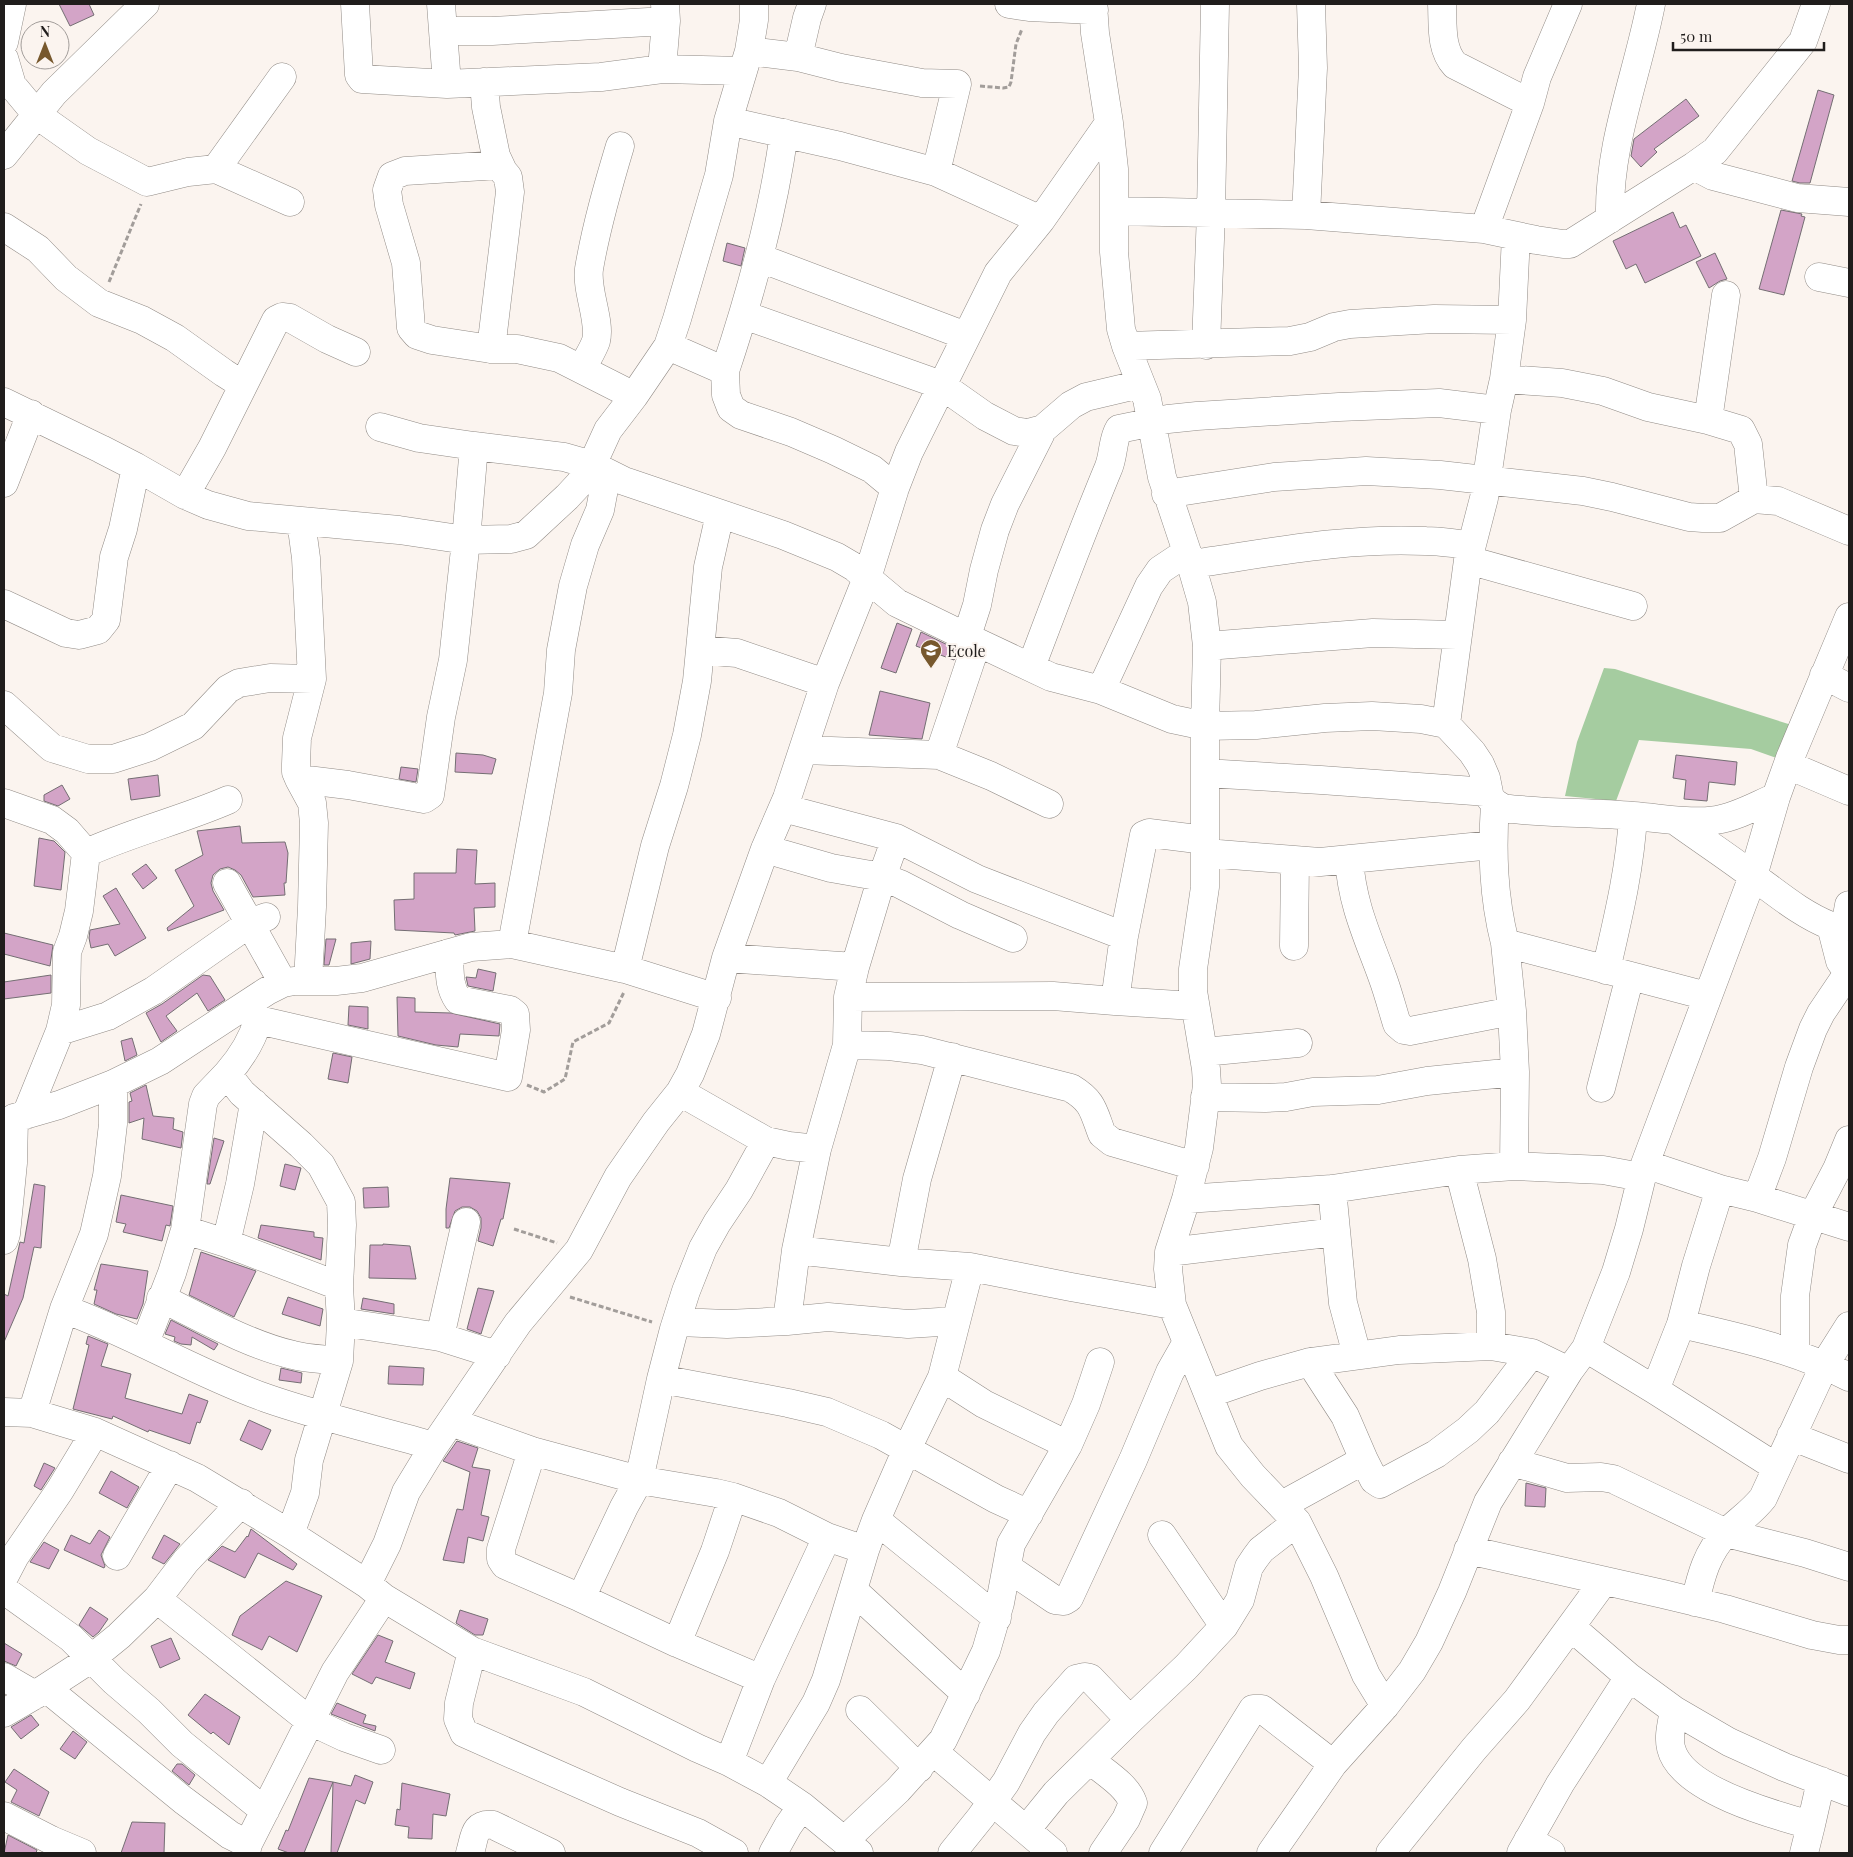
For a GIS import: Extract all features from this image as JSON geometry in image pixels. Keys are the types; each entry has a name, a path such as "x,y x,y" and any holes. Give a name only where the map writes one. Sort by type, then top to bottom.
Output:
{"street":[{"path":"4,42 12,4"},
{"path":"4,155 54,93 145,4"},
{"path":"355,4 360,78 447,84 600,77 662,69 798,57 841,68 931,84 957,84 936,172"},
{"path":"441,4 447,84"},
{"path":"512,944 558,693 561,650 573,586 585,545 600,510 600,469 608,430 668,346 719,175 728,121 745,61 754,20 754,4"},
{"path":"798,57 812,4"},
{"path":"1206,345 1211,213 1215,4"},
{"path":"1306,215 1313,68 1311,4"},
{"path":"1442,4 1444,43 1450,60 1455,65 1530,103"},
{"path":"1484,229 1530,103 1536,77 1568,4"},
{"path":"1610,219 1615,149 1651,4"},
{"path":"1115,211 1306,215 1484,229 1567,244 1610,219 1715,151 1803,41 1816,4"},
{"path":"1019,5 1094,7 1095,33 1114,169 1114,252 1116,291 1121,329 1146,399 1166,494 1189,558 1202,602 1207,646 1204,773 1205,887 1193,969 1194,1006 1206,1069 1205,1097 1195,1166 1169,1252 1168,1269 1172,1305 1229,1446 1253,1476 1289,1513 1315,1558 1366,1675 1385,1706"},
{"path":"443,31 492,31 665,12 662,69"},
{"path":"4,58 12,85 38,115 88,151 147,182 188,172 216,169 290,202"},
{"path":"216,169 282,77"},
{"path":"484,82 486,107 496,156 508,177 510,192 491,349"},
{"path":"728,121 840,146 936,172 1041,220"},
{"path":"4,1677 40,1692 247,1848 376,1591 387,1544 406,1492 434,1446 518,1323 578,1250 618,1177 656,1122 680,1092 690,1074 706,1034 726,958 765,849 783,808 804,750 825,683 867,578 895,488 909,452 998,273 1041,220 1091,151 1108,123"},
{"path":"784,133 778,179 760,258 744,315 725,371 726,395 731,408 741,415 791,432 832,450 872,469 895,488"},
{"path":"582,369 596,341 597,331 589,284 589,270 606,193 620,146"},
{"path":"500,165 405,171 392,176 387,190 389,205 406,263 411,328 417,335 432,340 491,349 517,349 559,358 634,396"},
{"path":"1694,166 1712,176 1798,198 1849,202"},
{"path":"4,227 38,249 66,278 99,303 142,320 175,338 243,385"},
{"path":"1446,724 1470,553 1484,498 1497,410 1504,379 1512,320 1516,236"},
{"path":"760,258 966,336"},
{"path":"1819,277 1849,283"},
{"path":"1708,420 1726,295"},
{"path":"744,315 941,385 985,416 1014,431 1028,433 1043,429"},
{"path":"185,495 212,448 276,320 282,317 290,318 326,339 356,352"},
{"path":"1126,346 1290,341 1310,337 1334,327 1350,324 1434,319 1512,320"},
{"path":"668,346 725,371"},
{"path":"1504,379 1584,387 1603,391 1648,407 1708,420 1741,430 1748,444 1754,499"},
{"path":"939,755 972,639 984,570 995,530 1005,504 1043,429 1072,405 1086,397 1141,384"},
{"path":"4,402 136,467 185,495 208,505 248,516 399,530 466,540 511,539 526,535 580,483 600,469"},
{"path":"1031,667 1092,505 1110,465 1117,432 1122,427 1197,416 1366,405 1439,403 1497,410"},
{"path":"4,483 31,414"},
{"path":"380,427 419,438 564,457 783,535 837,557 854,567 897,603 1052,677 1101,690 1172,719 1205,726 1256,725 1325,718 1372,716 1421,719 1446,724 1472,752 1480,764 1491,798 1495,892 1505,943 1512,1011 1515,1072 1514,1166"},
{"path":"299,779 348,785 424,799 430,795 441,717 453,660 474,446"},
{"path":"4,604 66,633 79,635 98,630 106,620 114,557 123,529 136,467"},
{"path":"1166,494 1274,477 1366,471 1440,475 1583,491 1689,517 1720,518 1754,499 1778,501 1849,531"},
{"path":"630,970 655,846 674,786 687,735 697,681 708,567 720,514"},
{"path":"295,982 312,907 314,823 312,803 296,772 297,738 312,679 308,592 301,521"},
{"path":"1101,690 1148,586 1160,570 1189,558 1340,543 1425,541 1470,553 1633,606"},
{"path":"1271,1853 1333,1764 1385,1706 1412,1671 1429,1642 1452,1592 1488,1502 1569,1371 1586,1348 1616,1272 1629,1229 1643,1170 1753,876 1776,797 1849,617"},
{"path":"1207,646 1373,633 1457,635"},
{"path":"700,650 736,653 825,683"},
{"path":"1824,675 1849,688"},
{"path":"4,705 52,748 88,759 113,759 150,747 194,726 228,689 239,683 270,678 312,679"},
{"path":"804,750 939,755 991,776 1049,804"},
{"path":"1788,765 1849,791"},
{"path":"1204,773 1321,780 1491,798 1504,808 1633,816 1677,822 1718,820 1776,797"},
{"path":"86,853 228,800"},
{"path":"4,803 52,820 67,831 86,853 79,911 67,952 66,1005 60,1031 14,1119 13,1163 4,1240"},
{"path":"783,808 896,838 977,879 1124,936"},
{"path":"1601,1088 1618,973 1632,847 1633,816"},
{"path":"1677,822 1786,901 1816,920 1844,922 1840,961 1848,973 1821,1013 1814,1029 1799,1067 1772,1158 1757,1198"},
{"path":"1115,1001 1124,936 1144,835 1149,833 1206,846 1320,862 1492,845"},
{"path":"787,1321 796,1250 817,1149 847,1045 848,997 854,967 896,838"},
{"path":"765,849 831,868 882,877 1013,938"},
{"path":"1349,859 1350,883 1356,906 1400,1028 1410,1031 1512,1011"},
{"path":"1294,946 1295,860"},
{"path":"227,883 258,920 295,982"},
{"path":"60,1031 108,1016 154,991 258,920"},
{"path":"1505,943 1707,996"},
{"path":"14,1119 59,1105 113,1084 252,1012 295,982 362,978 471,947 512,944 630,970 717,998"},
{"path":"252,1012 508,1077 516,1030 515,1014 510,1010 458,1000 453,993 450,982 449,953"},
{"path":"726,958 854,967"},
{"path":"848,997 1053,996 1194,1006"},
{"path":"145,1343 172,1273 185,1230 203,1104 206,1096 239,1061 254,1036 252,1012"},
{"path":"1204,1052 1298,1043"},
{"path":"847,1045 889,1046 914,1049 1071,1088 1090,1102 1105,1138 1112,1142 1195,1166"},
{"path":"901,1262 917,1179 952,1057"},
{"path":"1205,1097 1272,1098 1313,1092 1378,1090 1427,1081 1515,1072"},
{"path":"226,1074 242,1093 321,1165 341,1202 342,1225 339,1286 341,1322 339,1361 309,1460 305,1493 290,1534"},
{"path":"32,1413 64,1309 94,1234 107,1176 114,1124 113,1084"},
{"path":"680,1092 766,1141 817,1149"},
{"path":"226,1243 240,1184 254,1103"},
{"path":"1795,1353 1795,1296 1802,1245 1813,1215 1837,1169 1849,1140"},
{"path":"580,1598 639,1480 661,1379 686,1291 703,1248 716,1223 739,1190 766,1141"},
{"path":"1186,1199 1332,1189 1459,1170 1514,1166 1643,1170 1757,1198 1849,1227"},
{"path":"1459,1170 1482,1259 1491,1312 1491,1346"},
{"path":"1332,1189 1342,1303 1357,1355"},
{"path":"1655,1390 1681,1324 1696,1266 1720,1189"},
{"path":"440,1337 466,1222"},
{"path":"185,1230 226,1243 339,1286"},
{"path":"1169,1252 1336,1232"},
{"path":"796,1250 901,1262 970,1267 1172,1305"},
{"path":"768,1783 816,1703 826,1680 865,1550 876,1520 907,1449 942,1377 970,1267"},
{"path":"161,1298 271,1349 294,1356 339,1361"},
{"path":"64,1309 96,1320 197,1369 266,1398 434,1446"},
{"path":"676,1325 787,1321 828,1317 908,1324 956,1321"},
{"path":"341,1322 440,1337 497,1355"},
{"path":"1681,1324 1795,1353 1825,1364 1849,1377"},
{"path":"1694,1602 1703,1569 1712,1549 1726,1533 1754,1510 1763,1498 1825,1364 1849,1326"},
{"path":"1008,1568 1055,1600 1064,1601 1068,1598 1133,1460 1170,1372 1186,1342"},
{"path":"1208,1394 1260,1376 1310,1362 1399,1350 1491,1346 1532,1353 1569,1371"},
{"path":"1586,1348 1776,1467"},
{"path":"1310,1362 1345,1416 1374,1480 1380,1484 1436,1454 1478,1422 1532,1353"},
{"path":"4,1412 32,1413 95,1432 197,1478 241,1503 472,1651 584,1692 729,1762 768,1783 802,1806 853,1849 943,1740 986,1651 997,1618 1008,1568 1011,1544 1068,1445 1086,1404 1100,1362"},
{"path":"942,1377 984,1404 1068,1445"},
{"path":"661,1379 827,1412 881,1435 996,1499 1029,1514"},
{"path":"451,1422 532,1451 639,1480 733,1497 779,1513 827,1537 865,1550"},
{"path":"4,1577 95,1432"},
{"path":"1791,1436 1849,1459"},
{"path":"532,1451 500,1549 500,1559 505,1565 677,1643 762,1679"},
{"path":"1026,1830 1056,1793 1186,1667 1224,1626 1240,1600 1250,1567 1255,1558 1289,1513 1364,1460"},
{"path":"1512,1462 1567,1478 1602,1477 1613,1479 1726,1533 1805,1553 1849,1567"},
{"path":"117,1556 170,1465"},
{"path":"677,1643 715,1551 733,1497"},
{"path":"4,1714 92,1658 119,1636 157,1599 186,1561 241,1503"},
{"path":"876,1520 997,1618"},
{"path":"1162,1535 1224,1626"},
{"path":"729,1762 762,1679 827,1537"},
{"path":"1468,1550 1694,1602 1812,1635 1849,1640"},
{"path":"1390,1853 1474,1749 1517,1700 1604,1581"},
{"path":"4,1590 71,1638 182,1744 265,1811"},
{"path":"854,1591 966,1694"},
{"path":"157,1599 310,1721 344,1737 381,1750"},
{"path":"1571,1627 1629,1677 1674,1710 1729,1742 1784,1767 1849,1792"},
{"path":"472,1651 458,1711 458,1719 464,1733 620,1802 698,1833 734,1853"},
{"path":"1533,1849 1560,1784 1629,1677"},
{"path":"952,1853 992,1801 1046,1713 1076,1679 1090,1678 1130,1720"},
{"path":"1163,1853 1253,1709 1262,1709 1333,1764"},
{"path":"860,1710 926,1760 992,1801 1053,1853"},
{"path":"1674,1710 1670,1735 1671,1749 1677,1762 1685,1771 1709,1788 1748,1805 1811,1825"},
{"path":"1090,1760 1117,1783 1132,1798 1133,1803 1126,1819 1103,1853"},
{"path":"1804,1853 1821,1781"},
{"path":"772,1853 802,1806"},
{"path":"4,1816 51,1840 82,1853"},
{"path":"470,1853 477,1831 484,1824 493,1825 551,1853"}],"path":[{"path":"957,84 1008,87 1011,82 1019,5"},
{"path":"99,303 124,248 139,210 147,182"},
{"path":"508,1077 544,1092 565,1079 573,1042 609,1023 630,970"},
{"path":"514,1229 578,1250"},
{"path":"545,1290 676,1325"}],"green space":[{"path":"1604,668 1615,669 1798,727 1785,761 1751,749 1639,740 1616,801 1565,796 1577,742"}],"building":[{"path":"59,4 89,4 94,15 70,26 70,20 67,20"},
{"path":"1818,90 1834,95 1810,183 1800,183 1792,181"},
{"path":"1686,99 1699,116 1654,149 1657,152 1641,167 1631,156 1634,139"},
{"path":"1781,210 1802,214 1801,216 1805,217 1784,295 1759,289"},
{"path":"1673,212 1680,228 1686,225 1701,256 1645,283 1636,264 1626,269 1613,241"},
{"path":"727,243 745,248 741,266 723,261"},
{"path":"1715,253 1727,279 1709,288 1696,262"},
{"path":"897,623 912,629 896,673 881,668"},
{"path":"921,632 958,650 954,660 916,646"},
{"path":"880,691 930,703 922,739 869,735"},
{"path":"456,753 483,755 496,759 492,774 455,772"},
{"path":"1676,755 1737,762 1735,785 1709,782 1707,801 1684,799 1686,780 1673,778"},
{"path":"401,767 418,769 416,782 399,779"},
{"path":"158,775 160,796 131,800 128,779"},
{"path":"62,785 70,799 58,806 44,801 44,795"},
{"path":"240,826 242,843 285,842 288,853 286,883 284,883 285,895 253,897 241,875 228,867 220,869 213,875 211,883 213,891 224,910 168,931 167,928 194,906 175,870 203,855 197,831"},
{"path":"39,838 54,841 65,852 61,890 34,886"},
{"path":"457,849 477,850 475,884 495,883 495,907 474,908 475,931 455,935 454,933 395,930 394,900 414,899 414,873 456,873"},
{"path":"146,864 157,878 143,889 132,874"},
{"path":"116,888 146,938 115,956 108,944 91,948 89,938 90,930 120,924 103,896"},
{"path":"4,933 53,945 50,966 4,954"},
{"path":"326,939 336,939 329,965 324,965"},
{"path":"371,941 370,959 351,964 351,943"},
{"path":"478,969 496,973 493,991 468,986 466,977 476,978"},
{"path":"51,975 51,993 4,999 4,982"},
{"path":"203,975 210,976 225,1000 208,1011 197,993 166,1016 177,1031 161,1042 146,1013"},
{"path":"397,997 415,998 415,1012 451,1013 500,1024 499,1036 460,1034 458,1047 436,1045 398,1036"},
{"path":"349,1006 368,1007 368,1029 348,1025"},
{"path":"132,1038 137,1055 125,1061 121,1041"},
{"path":"333,1053 352,1057 348,1083 328,1079"},
{"path":"146,1085 153,1116 174,1118 173,1129 183,1132 181,1148 142,1139 144,1118 129,1123 129,1102 132,1101 130,1093"},
{"path":"214,1138 224,1141 210,1184 207,1184"},
{"path":"285,1164 301,1168 295,1190 280,1186"},
{"path":"450,1178 510,1183 503,1219 501,1219 493,1246 478,1241 481,1218 477,1211 470,1207 462,1207 455,1211 449,1228 446,1228 446,1209"},
{"path":"34,1184 45,1186 41,1248 34,1247 23,1298 4,1342 4,1294 8,1296 20,1242 24,1243"},
{"path":"388,1187 389,1207 364,1208 363,1188"},
{"path":"121,1195 173,1206 170,1226 166,1225 162,1241 123,1232 126,1224 116,1222"},
{"path":"261,1225 314,1232 314,1237 323,1238 321,1260 258,1238"},
{"path":"370,1245 410,1246 416,1279 369,1278"},
{"path":"201,1252 256,1271 234,1317 189,1295"},
{"path":"101,1264 148,1271 143,1304 137,1319 116,1314 94,1304 97,1290 94,1290"},
{"path":"478,1288 494,1291 481,1334 467,1329"},
{"path":"288,1297 323,1309 320,1326 282,1314"},
{"path":"363,1298 394,1304 394,1314 361,1309"},
{"path":"171,1320 218,1344 214,1350 192,1337 191,1345 174,1341 175,1337 165,1334"},
{"path":"88,1336 108,1344 101,1366 131,1374 125,1398 182,1414 189,1394 208,1401 200,1423 197,1422 190,1444 149,1430 148,1432 113,1416 112,1419 73,1409 89,1345 86,1344"},
{"path":"389,1366 424,1368 423,1385 388,1384"},
{"path":"281,1368 302,1373 301,1383 279,1380"},
{"path":"249,1420 271,1430 262,1450 240,1440"},
{"path":"457,1441 478,1448 472,1467 490,1470 481,1515 489,1517 483,1541 468,1537 464,1563 443,1560 457,1509 463,1510 470,1472 443,1461"},
{"path":"44,1463 55,1468 41,1490 34,1486"},
{"path":"111,1471 139,1487 127,1508 99,1493"},
{"path":"1526,1483 1546,1488 1545,1507 1525,1506"},
{"path":"251,1529 297,1564 293,1570 258,1553 245,1578 208,1560 222,1546 235,1552 248,1537"},
{"path":"99,1530 110,1537 101,1555 104,1568 64,1550 71,1535 90,1544"},
{"path":"164,1535 180,1544 164,1564 152,1558"},
{"path":"44,1542 59,1550 49,1569 30,1562"},
{"path":"286,1581 322,1596 297,1652 269,1636 262,1650 232,1635 240,1616"},
{"path":"90,1607 108,1619 93,1637 79,1625"},
{"path":"460,1610 488,1619 483,1635 475,1635 456,1623"},
{"path":"378,1635 393,1641 385,1662 415,1673 410,1689 376,1677 372,1684 352,1674"},
{"path":"171,1638 180,1659 160,1668 151,1646"},
{"path":"4,1643 22,1654 16,1666 4,1661"},
{"path":"205,1694 240,1717 229,1745 213,1732 211,1734 188,1715"},
{"path":"337,1703 366,1715 363,1723 376,1726 375,1731 331,1714"},
{"path":"31,1715 39,1725 21,1739 11,1727"},
{"path":"73,1731 87,1742 75,1759 60,1749"},
{"path":"177,1764 182,1764 195,1775 189,1785 172,1771"},
{"path":"14,1769 49,1792 39,1816 11,1802 17,1790 5,1782"},
{"path":"355,1775 373,1782 365,1804 356,1800 337,1853 331,1853 333,1782 351,1786"},
{"path":"309,1778 333,1782 304,1853 289,1853 278,1849 286,1830 288,1831"},
{"path":"402,1783 450,1794 446,1816 433,1814 432,1839 408,1838 409,1827 395,1825 397,1809 400,1810"},
{"path":"132,1822 165,1823 164,1853 121,1853"},
{"path":"8,1835 37,1850 36,1853 4,1853"}],"place":[{"name":"Ecole","path":"931,669"}]}
